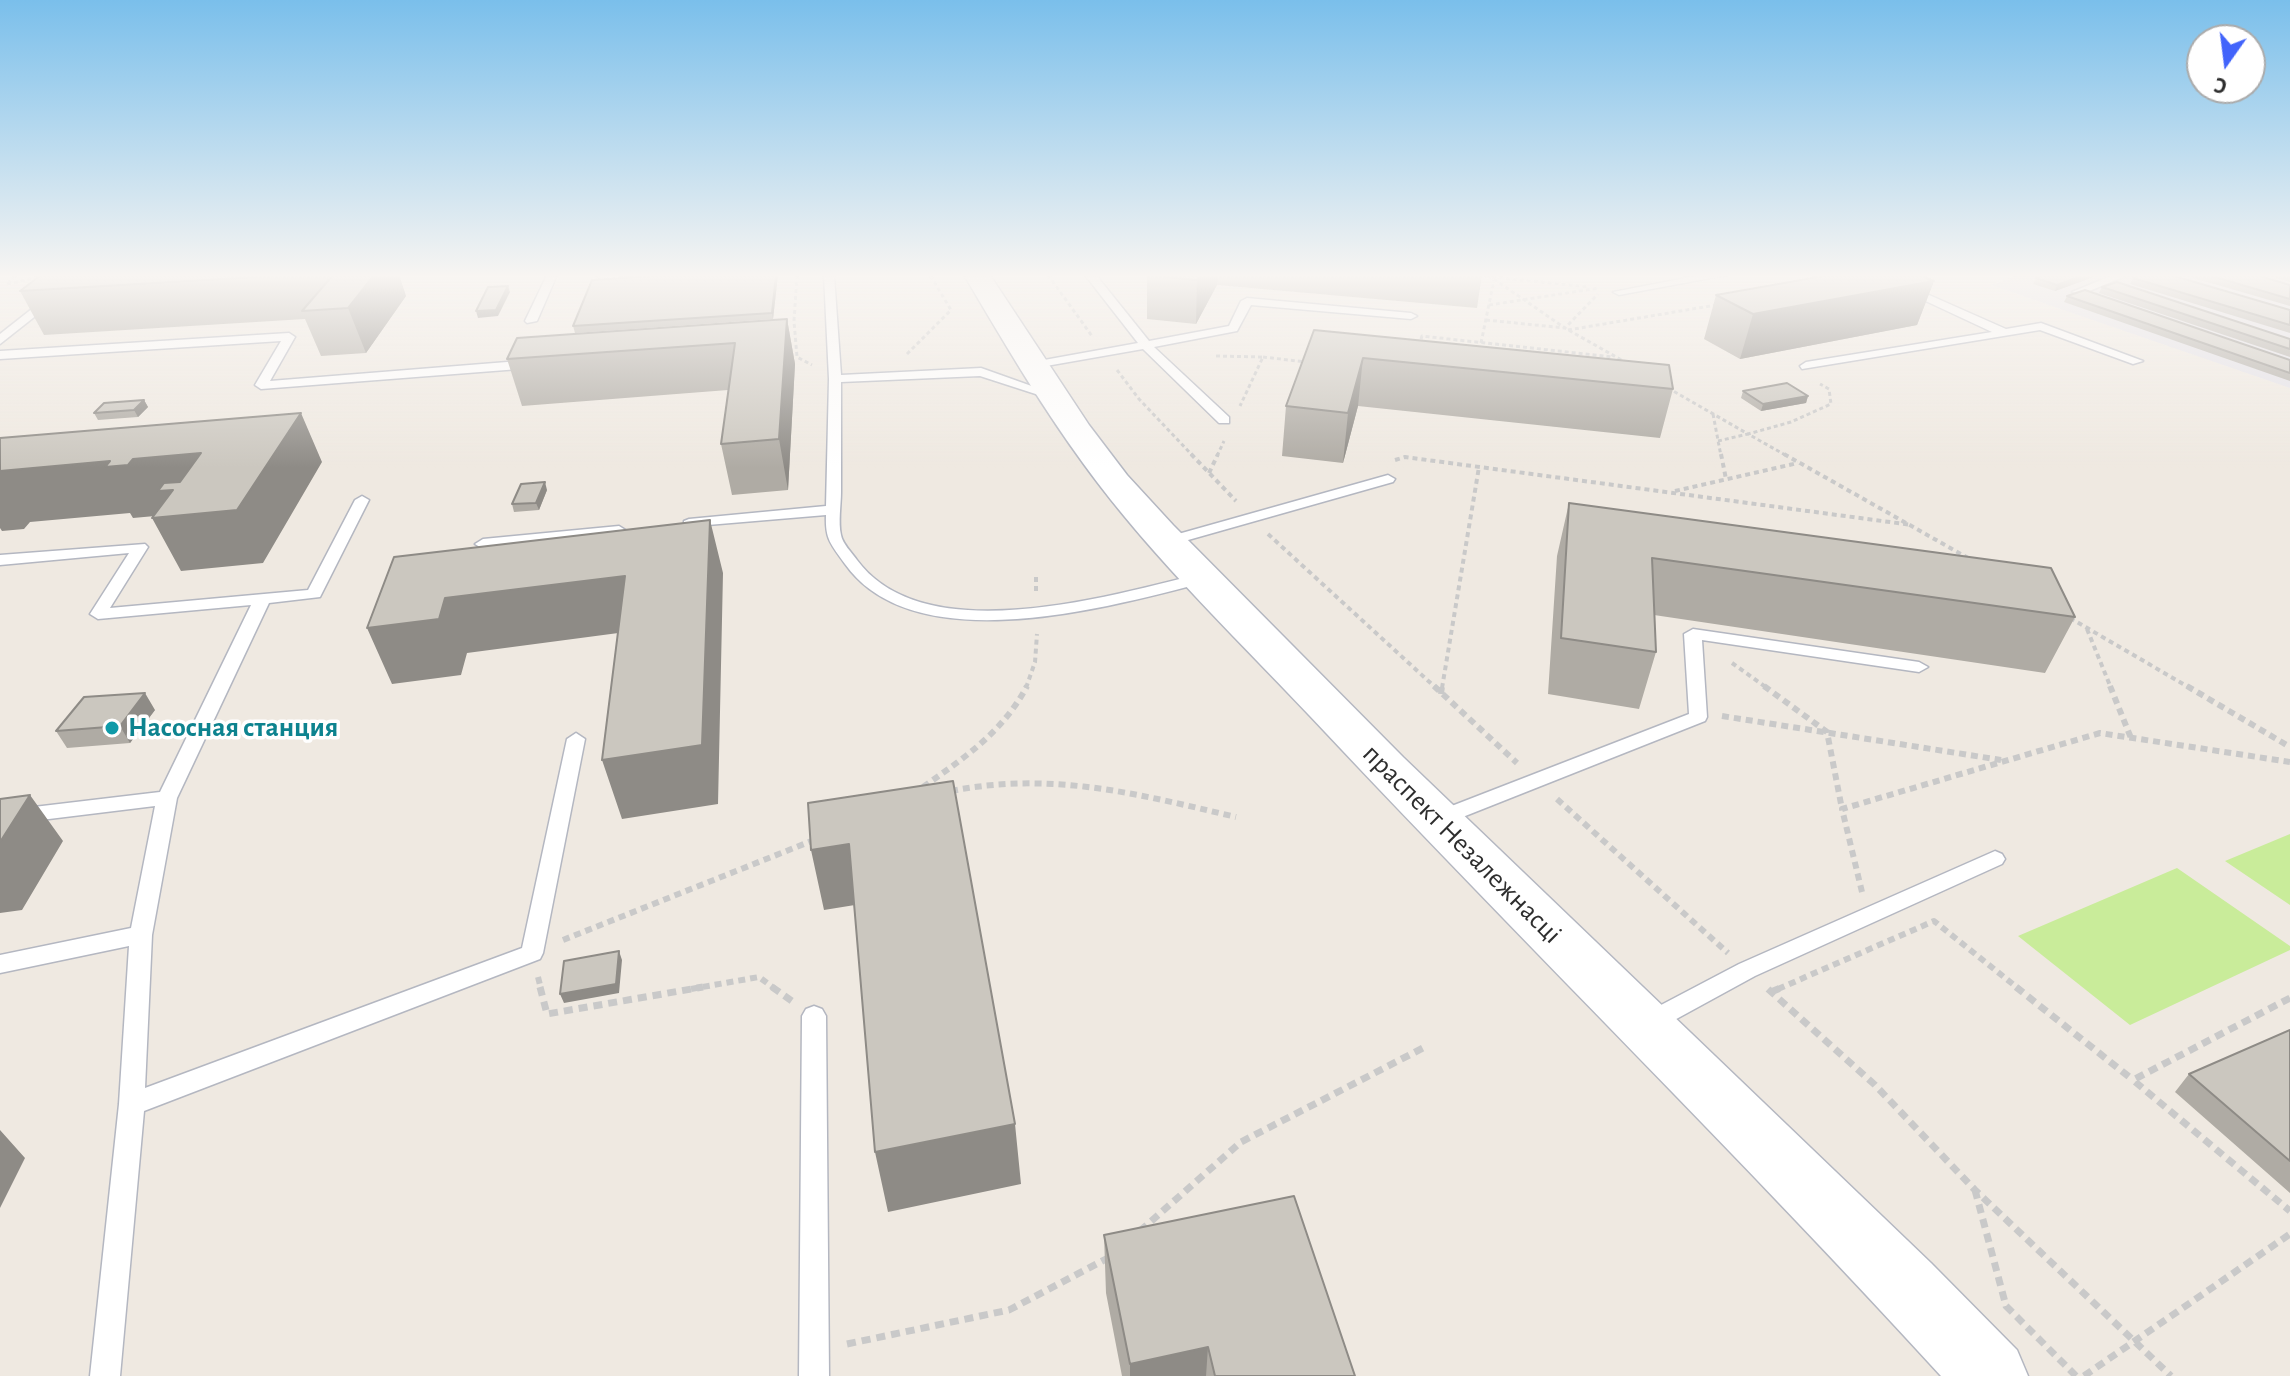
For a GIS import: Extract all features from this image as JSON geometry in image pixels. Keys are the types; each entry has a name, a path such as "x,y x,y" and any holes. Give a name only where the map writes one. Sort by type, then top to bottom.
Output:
{"main road":[{"name":"праспект Незалежнасці","path":"1016,339 1040,380 1115,481 1169,541 1435,820 1890,1267 1991,1376"}],"lane":[{"path":"0,355 253,339"},
{"path":"288,339 261,385 546,363"},
{"path":"832,339 833,537 843,559 866,582 890,597 938,611 1001,616 1036,613 1204,578"},
{"path":"1141,339 1224,420"},
{"path":"834,372 981,372 1040,380 1105,354 1184,339"},
{"path":"1808,371 1973,339"},
{"path":"2077,339 2137,361"},
{"path":"1169,541 1388,479"},
{"path":"0,560 140,547 98,614 314,594 362,500"},
{"path":"666,526 833,510"},
{"path":"483,544 635,529"},
{"path":"105,1376 132,1104 141,935 167,798 262,600"},
{"path":"1435,820 1698,717 1693,634 1919,667"},
{"path":"132,1104 532,953 576,739"},
{"path":"0,818 167,798"},
{"path":"1644,1025 1743,961 1995,859"},
{"path":"0,964 141,935"},
{"path":"814,1016 814,1364"}],"path":[{"path":"796,339 797,357 834,372 902,360 922,339"},
{"path":"1094,339 1139,399 1285,552 1730,954 1743,961 1771,992 1875,1085 1975,1190 2171,1376"},
{"path":"1418,349 1421,339"},
{"path":"1449,339 1616,357"},
{"path":"1585,339 1630,365"},
{"path":"1263,357 1307,362"},
{"path":"1718,441 1791,422 1831,404 1829,389 1808,371"},
{"path":"1658,381 1979,565"},
{"path":"1713,413 1727,479"},
{"path":"1390,462 1405,457 1912,525"},
{"path":"1670,493 1799,463"},
{"path":"1441,694 1479,467"},
{"path":"920,789 993,737 1027,691 1037,655 1036,577"},
{"path":"2060,612 2290,747"},
{"path":"2087,628 2131,738"},
{"path":"1693,634 1827,732 1863,897"},
{"path":"1698,712 2006,761"},
{"path":"1842,809 2100,733 2290,762"},
{"path":"1514,760 1528,755"},
{"path":"939,795 981,783 1068,781 1236,817"},
{"path":"814,1016 759,977 547,1014 532,953 823,836"},
{"path":"1771,992 1934,921 2133,1080 2290,1211"},
{"path":"1730,954 1743,961"},
{"path":"2133,1080 2290,998"},
{"path":"1128,1241 1241,1142 1423,1048"},
{"path":"1975,1190 2006,1306 2076,1376"},
{"path":"2084,1376 2290,1234"},
{"path":"814,1364 1009,1310 1106,1261 1117,1251"}],"shaded area":[{"path":"2148,339 2290,339 2290,388"}],"green space":[{"path":"2290,834 2290,905 2225,861"},
{"path":"2177,868 2290,946 2290,950 2130,1025 2018,936"}],"building":[{"path":"516,339 786,339 779,439 721,444 735,343 507,359"},
{"path":"1311,339 1407,339 1669,365 1673,389 1363,358 1348,413 1286,406"},
{"path":"2192,339 2229,339 2290,360 2290,373"},
{"path":"2260,339 2290,339 2290,349"},
{"path":"1787,383 1808,396 1763,404 1743,391"},
{"path":"144,400 134,410 94,413 104,403"},
{"path":"301,413 237,510 152,518 173,490 158,491 164,483 180,482 201,453 133,459 128,465 105,467 110,461 0,471 0,438"},
{"path":"545,482 536,503 512,504 521,484"},
{"path":"1569,503 2051,568 2075,617 1652,558 1656,652 1561,638"},
{"path":"710,520 702,745 602,760 625,576 445,598 439,619 367,628 394,557"},
{"path":"145,693 120,726 56,731 84,697"},
{"path":"953,781 1015,1124 875,1152 849,844 811,850 808,803"},
{"path":"30,795 0,842 0,799"},
{"path":"619,951 616,984 560,994 564,961"},
{"path":"2290,1030 2290,1161 2189,1074"},
{"path":"1294,1196 1355,1376 1215,1376 1208,1347 1130,1364 1104,1235"}],"place":[{"name":"Насосная станция","path":"112,728"}]}
